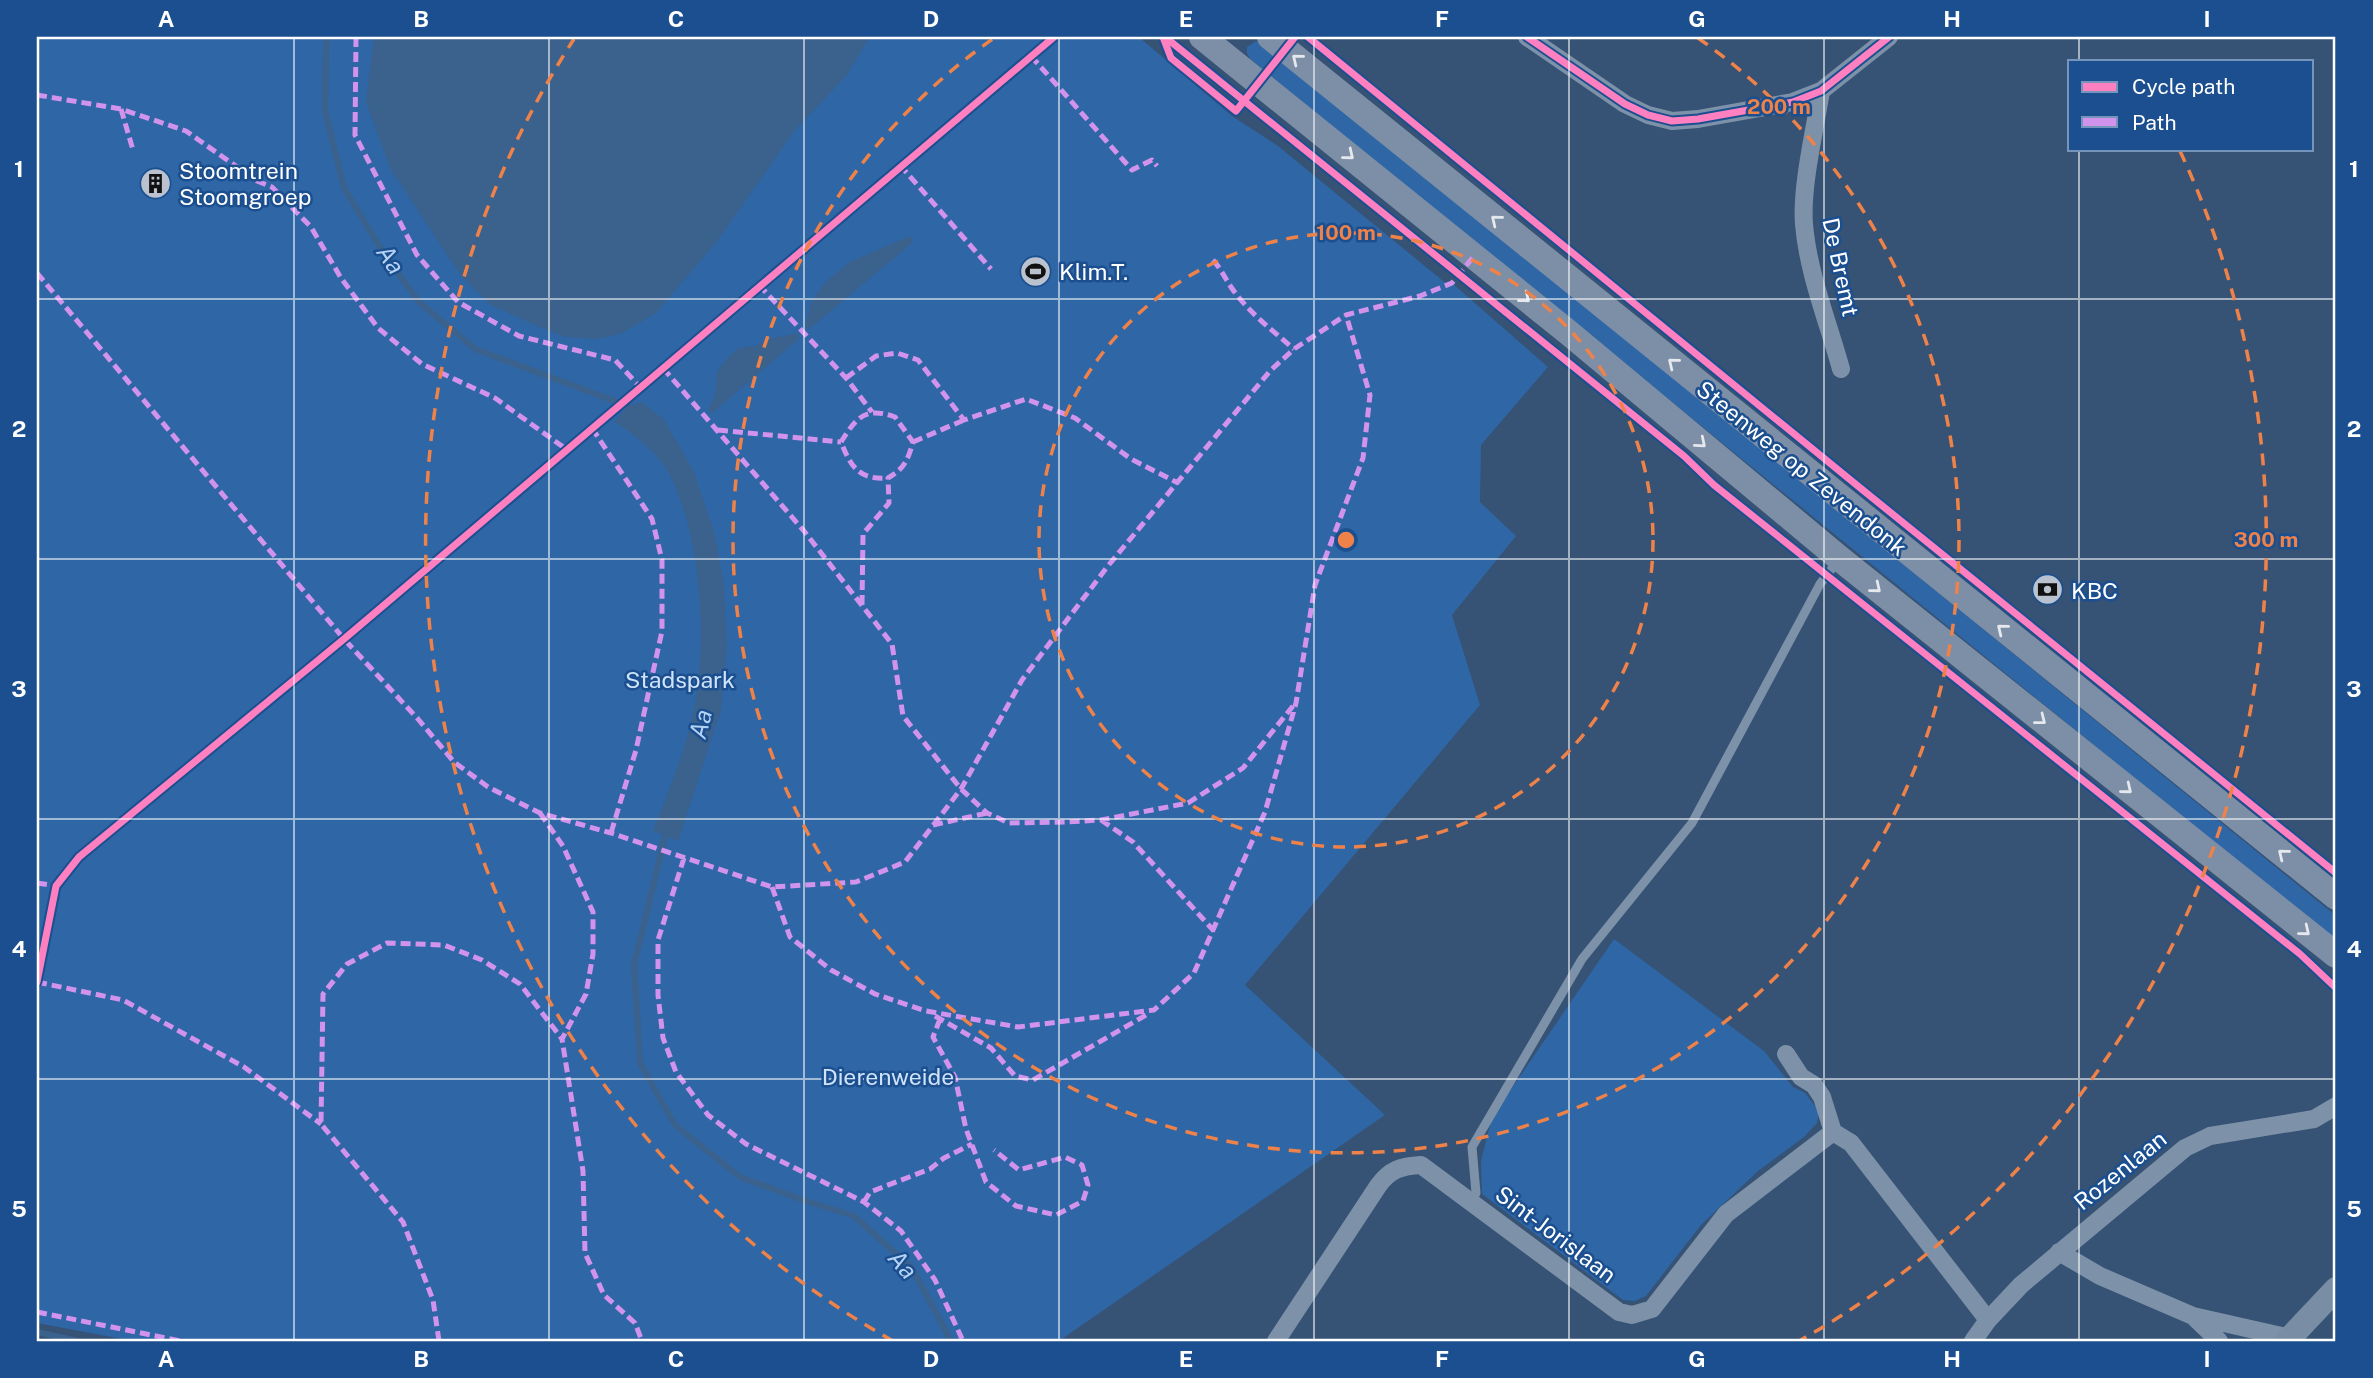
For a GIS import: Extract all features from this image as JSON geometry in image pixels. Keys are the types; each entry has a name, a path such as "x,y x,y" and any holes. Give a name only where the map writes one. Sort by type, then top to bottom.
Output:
{"main road":[{"name":"Steenweg op Zevendonk","path":"1202,37 1537,307 1839,558 2336,956"},
{"name":"Steenweg op Zevendonk","path":"1270,37 2336,898"}],"street":[{"path":"1527,37 1625,104 1648,115 1672,121 1793,102 1821,91 1889,37"},
{"name":"De Bremt","path":"1821,91 1804,198 1804,222 1808,249 1841,369"},
{"path":"1786,1054 1801,1077 1814,1085 1822,1097 1833,1132 1851,1143 1987,1320"},
{"name":"Rozenlaan","path":"1973,1341 1987,1320 2021,1284 2185,1148 2210,1136 2314,1119 2336,1106"},
{"name":"Sint-Jorislaan","path":"1276,1341 1387,1173 1408,1166 1422,1165 1619,1312 1632,1315 1652,1309 1726,1214 1833,1132"},
{"path":"2059,1252 2100,1276 2193,1316 2288,1339 2336,1289"},
{"path":"2193,1316 2219,1341"}],"lane":[{"name":"Steenweg op Zevendonk","path":"1471,1201 1476,1193 1472,1147 1582,959 1692,823 1820,584 1839,558"}],"green space":[{"name":"Stadspark","path":"37,37 1139,37 1232,116 1278,146 1448,285 1452,283 1548,367 1481,445 1480,502 1516,536 1452,615 1480,705 1245,985 1385,1115 1059,1341 133,1341 37,1323"},
{"path":"1256,41 2336,916 2336,942 1250,59 1247,47"},
{"path":"1614,939 1764,1051 1793,1087 1805,1093 1819,1111 1817,1123 1804,1137 1758,1171 1701,1225 1646,1296 1635,1301 1623,1300 1482,1194 1481,1161 1492,1117"}],"water":[{"path":"374,37 870,37 846,76 795,130 718,240 656,313 622,333 598,339 565,337 491,305 461,276 390,168 366,102"},
{"path":"910,236 913,242 808,330 805,325 811,303 823,285 850,262"},
{"path":"798,333 799,339 712,413 709,411 715,397 717,372 728,357 739,348"},
{"path":"642,402 664,420 694,472 715,535 724,586 727,647 721,710 678,841 653,831 682,752 695,704 700,648 698,585 688,524 668,472 644,444 614,422 628,406"}],"waterway":[{"name":"Aa","path":"328,37 325,110 344,188 386,257 420,303 475,349 628,406 633,411"},
{"name":"Aa","path":"666,832 634,965 640,1063 675,1125 740,1177 854,1216 912,1268 951,1341"},
{"path":"37,1332 78,1341"}],"marked path":[{"path":"356,37 355,135 417,255 458,302 519,336 615,360 640,387"},
{"path":"1031,56 1132,170 1152,160 1157,166"},
{"path":"37,95 121,109 186,131 257,181 272,187 311,227 341,278 378,328 422,364 495,398 566,449"},
{"path":"121,109 133,150"},
{"path":"900,165 991,269"},
{"path":"37,273 344,639 454,762 488,787 540,813 611,833 772,887 856,882 905,862 961,789 1022,680 1107,567 1270,371 1294,349 1346,315 1420,296 1452,283 1474,256"},
{"path":"1213,260 1245,304 1294,349"},
{"path":"759,285 846,378 872,412"},
{"path":"772,887 790,937 831,970 875,994 926,1011 1018,1027 1154,1010 1194,973 1265,812 1296,703 1315,585 1363,458 1370,395 1346,315"},
{"path":"846,378 876,356 897,353 918,360 964,420 1026,399 1075,418 1131,459 1178,483"},
{"path":"663,368 804,531 892,644 903,716 961,789 987,813 1009,823 1065,822 1101,820 1188,803 1243,768 1293,706"},
{"path":"862,605 863,534 889,503 888,478 905,463 913,442 895,417 876,413 862,416 841,442 857,470 870,477 888,478"},
{"path":"913,442 964,420"},
{"path":"592,428 652,519 662,560 662,631 636,750 611,833"},
{"path":"718,430 841,442"},
{"path":"540,813 563,846 593,912 593,954 586,994 562,1039 583,1171 585,1253 604,1295 635,1323 642,1341"},
{"path":"933,825 987,813"},
{"path":"1101,820 1133,842 1214,931"},
{"path":"684,858 658,940 658,995 663,1038 676,1072 708,1115 746,1144 864,1202 901,1231 935,1280 963,1341"},
{"path":"37,883 56,886"},
{"path":"439,1341 433,1300 403,1222 321,1124 323,994 347,964 387,943 444,945 482,960 520,984 562,1039"},
{"path":"37,982 123,1000 244,1067 321,1124"},
{"path":"935,1016 991,1048 1015,1076 1033,1080 1148,1014"},
{"path":"940,1019 933,1037 955,1077 966,1129 986,1182 1016,1206 1056,1215 1083,1201 1088,1185 1082,1165 1065,1157 1019,1170 994,1150"},
{"path":"864,1202 870,1192 930,1169 944,1158 972,1144"},
{"path":"37,1312 181,1341"}],"cycle path":[{"path":"37,982 56,886 79,857 344,639 1054,37"},
{"path":"1163,37 1171,58 1236,111 1295,37"},
{"path":"1165,37 1684,456 1714,485 2300,954 2336,988"},
{"path":"1308,37 2336,873"},
{"path":"1527,37 1625,104 1648,115 1672,121 1793,102 1821,91 1889,37"}],"place":[{"name":"Stoomtrein Stoomgroep","path":"156,183"},
{"name":"Klim.T.","path":"1036,271"},
{"name":"KBC","path":"2048,590"}],"park label":[{"name":"Dierenweide","path":"888,1076"}]}
